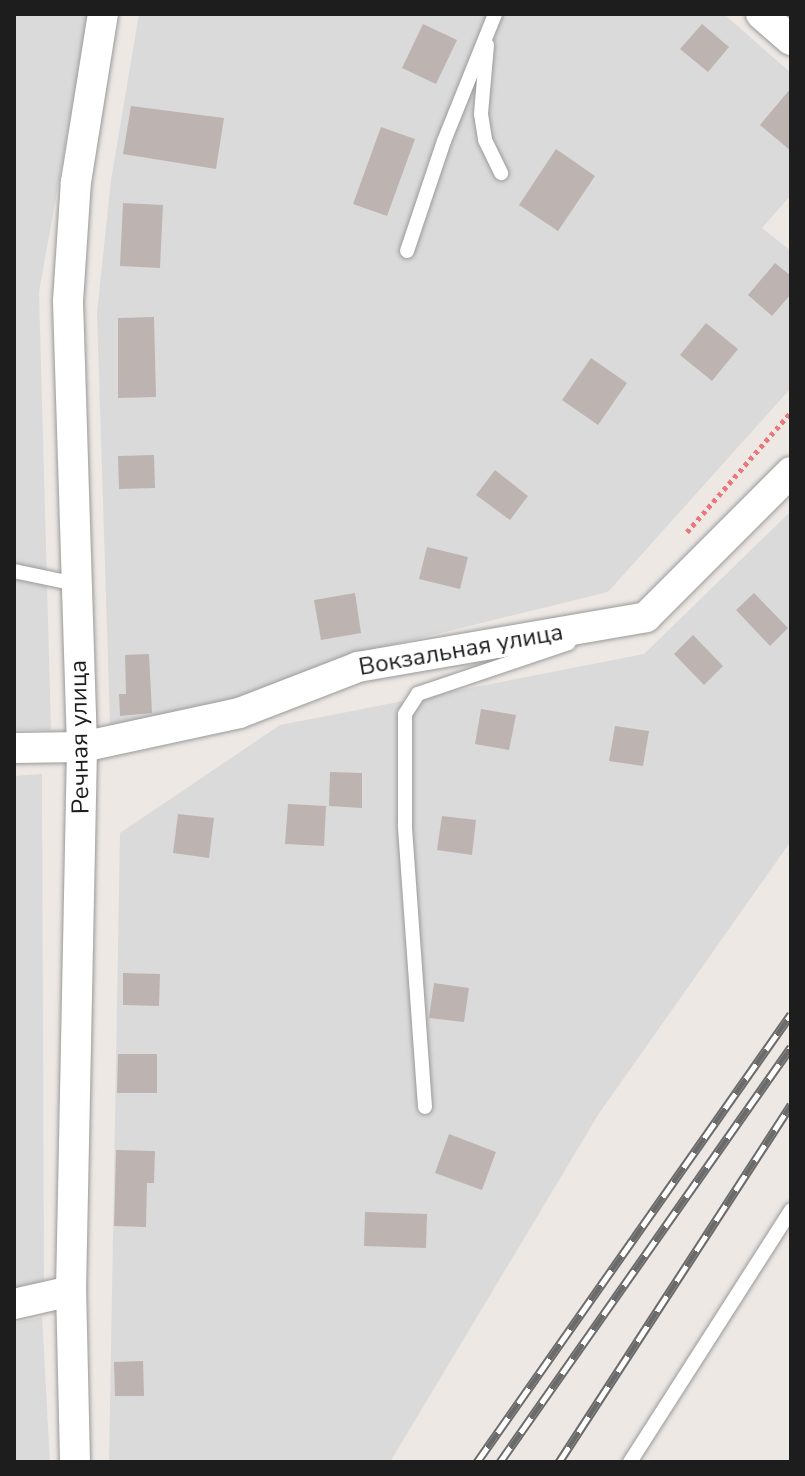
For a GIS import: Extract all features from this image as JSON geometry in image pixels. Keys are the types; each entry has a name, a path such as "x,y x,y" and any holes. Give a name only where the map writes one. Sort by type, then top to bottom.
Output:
{"street":[{"name":"Речная улица","path":"75,1462 71,1291 82,747 68,301 76,182 103,14"},
{"path":"761,14 791,40"},
{"path":"646,617 791,472"},
{"name":"Вокзальная улица","path":"14,748 82,747 239,713 358,667 646,617"},
{"path":"14,1304 71,1291"}],"lane":[{"path":"407,251 444,141 495,14"},
{"path":"488,29 481,114 485,140 501,173"},
{"path":"14,571 76,584"},
{"path":"425,1107 405,826 405,714 418,694 646,617"},
{"path":"630,1462 791,1210"}],"path":[{"path":"680,540 791,412"}],"shaded area":[{"path":"14,14 89,14 39,292 51,730 14,730"},
{"path":"139,14 724,14 791,73 791,195 762,228 791,251 791,388 608,592 343,657 229,705 110,725 97,313 111,180"},
{"path":"791,511 791,841 598,1115 390,1462 109,1462 120,833 280,725 644,654"},
{"path":"42,774 44,1283 14,1290 14,776"},
{"path":"42,1317 50,1462 14,1462 14,1323"}],"building":[{"path":"423,24 457,40 436,84 402,68"},
{"path":"702,24 729,47 708,72 680,49"},
{"path":"791,88 791,151 760,125"},
{"path":"131,106 224,118 216,169 123,154"},
{"path":"381,127 415,139 387,216 353,204"},
{"path":"556,149 595,176 558,231 519,205"},
{"path":"123,203 163,205 160,268 120,266"},
{"path":"775,263 791,276 791,294 772,316 748,295"},
{"path":"154,317 156,397 118,398 118,318"},
{"path":"706,323 738,349 712,381 680,355"},
{"path":"591,358 627,383 598,425 562,400"},
{"path":"154,455 155,488 119,489 118,456"},
{"path":"495,470 528,496 510,520 476,495"},
{"path":"427,547 468,557 460,589 419,579"},
{"path":"355,593 361,633 321,640 314,600"},
{"path":"754,593 788,628 770,646 736,610"},
{"path":"693,635 723,666 704,685 674,654"},
{"path":"149,654 152,713 120,716 119,694 126,694 125,655"},
{"path":"481,709 516,715 509,750 475,744"},
{"path":"615,726 649,731 643,766 609,761"},
{"path":"330,772 362,773 362,808 329,806"},
{"path":"288,804 326,806 324,846 285,844"},
{"path":"178,814 214,818 209,858 173,853"},
{"path":"442,816 476,820 472,855 437,850"},
{"path":"123,973 160,974 159,1006 123,1005"},
{"path":"434,983 469,988 464,1022 429,1018"},
{"path":"118,1054 157,1054 157,1093 117,1093"},
{"path":"449,1134 496,1152 482,1190 435,1173"},
{"path":"116,1150 155,1151 154,1183 147,1183 146,1227 114,1226"},
{"path":"365,1212 427,1214 426,1248 364,1246"},
{"path":"143,1361 144,1396 115,1396 114,1362"}],"railway":[{"path":"477,1462 791,1014"},
{"path":"500,1462 791,1047"},
{"path":"559,1462 791,1105"}]}
